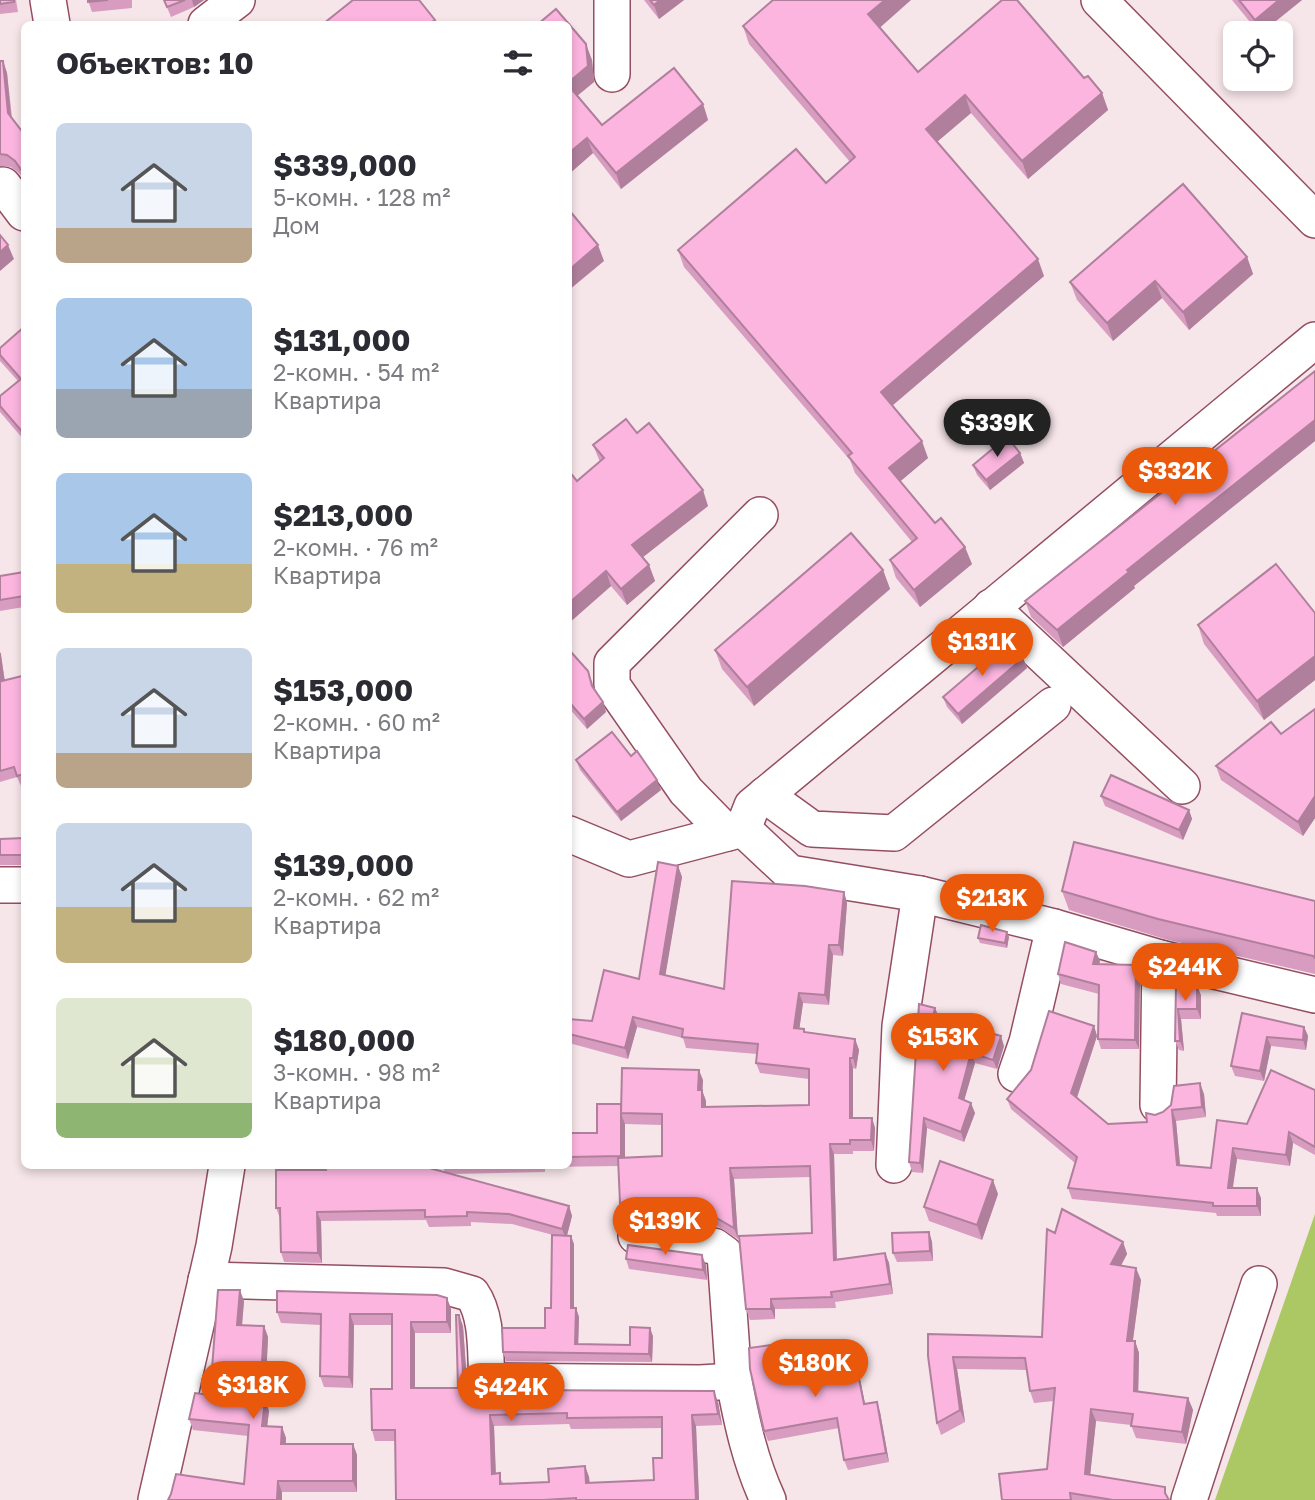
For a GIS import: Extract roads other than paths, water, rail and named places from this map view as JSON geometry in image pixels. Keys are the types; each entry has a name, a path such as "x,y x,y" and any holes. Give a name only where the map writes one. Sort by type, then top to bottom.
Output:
{"street":[{"path":"48,0 52,21"},
{"path":"210,21 237,0"},
{"path":"612,0 612,74"},
{"path":"1100,0 1315,220"},
{"path":"9,181 21,207"},
{"path":"572,835 629,859 735,831 752,806 1315,340"},
{"path":"760,515 612,663 612,685 687,791 790,873 920,894 1054,927 1160,958 1315,995"},
{"path":"990,607 1182,786"},
{"path":"765,795 813,829 894,833 1053,705"},
{"path":"0,885 21,885"},
{"path":"894,1164 900,1026 920,894"},
{"path":"1016,1074 1027,1042 1054,927"},
{"path":"1158,1105 1160,958"},
{"path":"156,1500 206,1280 226,1169"},
{"path":"636,1237 714,1246 725,1254 737,1401 754,1471 768,1500"},
{"path":"206,1280 444,1286 472,1294 482,1320 487,1381 734,1381"},
{"path":"1189,1500 1259,1284"}]}
